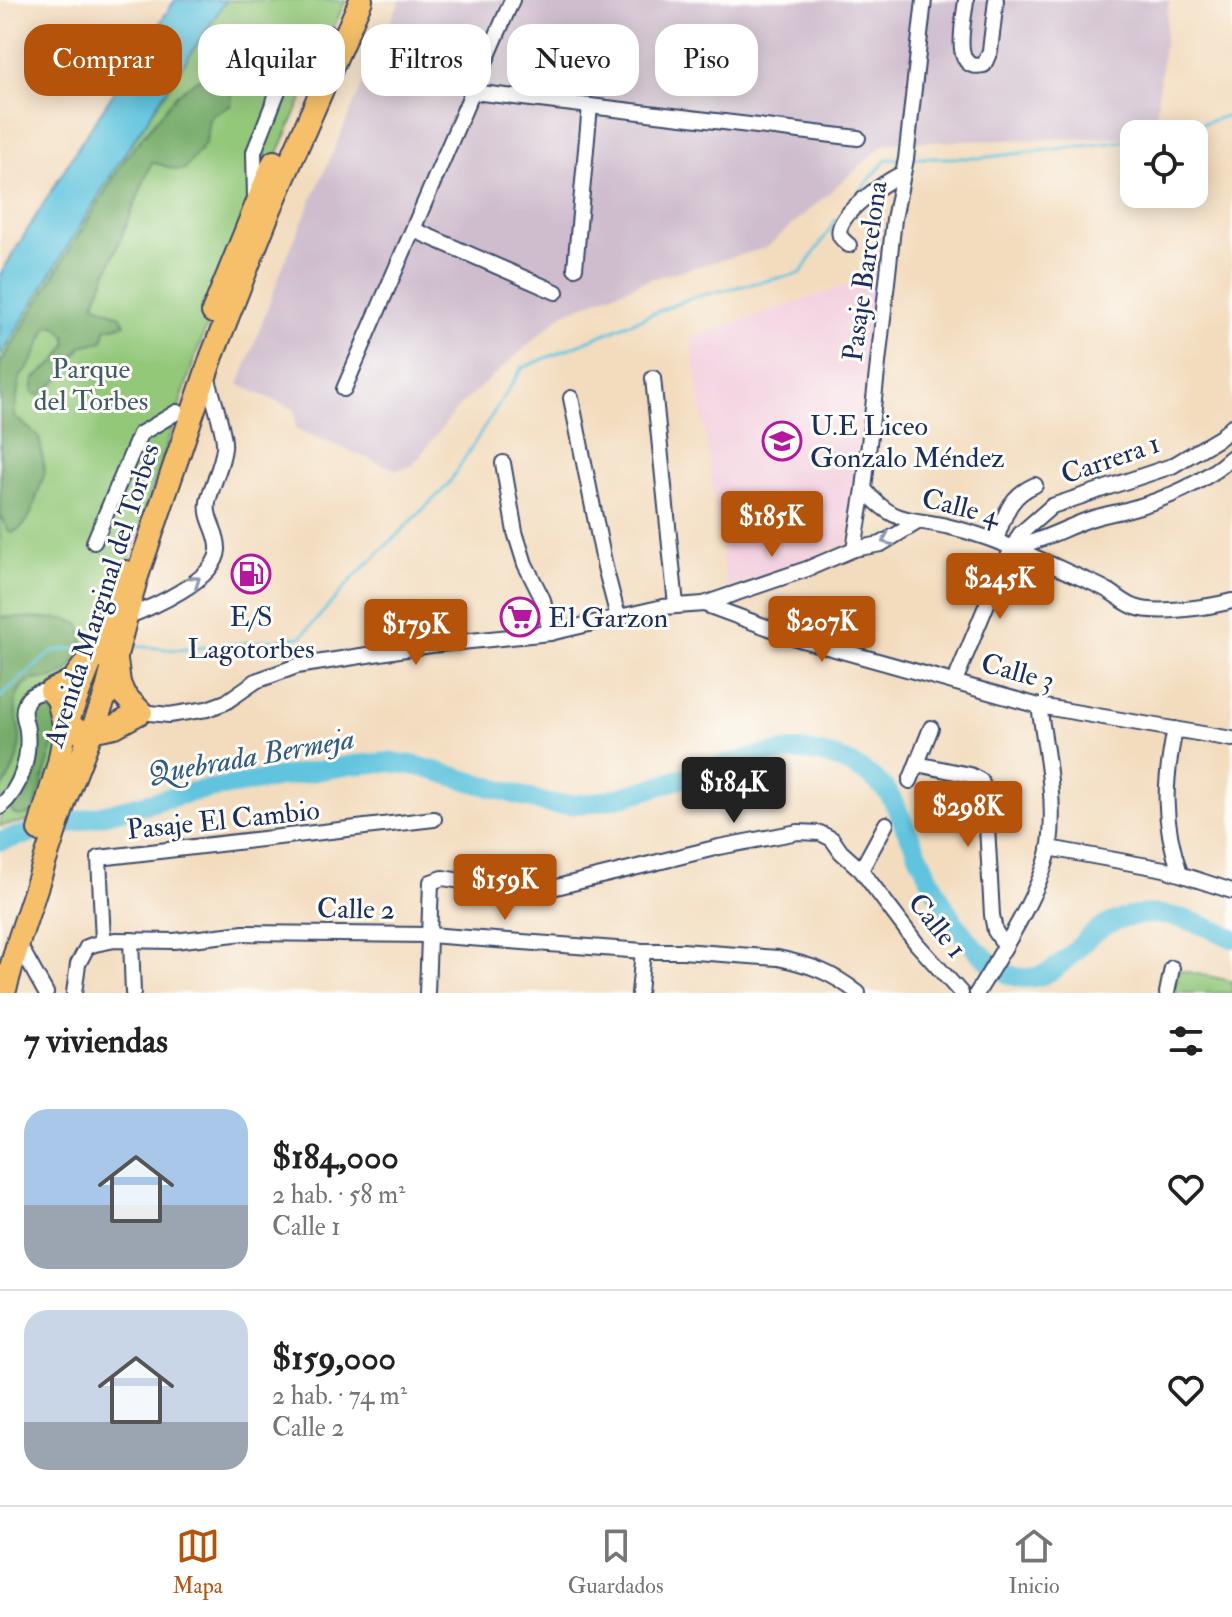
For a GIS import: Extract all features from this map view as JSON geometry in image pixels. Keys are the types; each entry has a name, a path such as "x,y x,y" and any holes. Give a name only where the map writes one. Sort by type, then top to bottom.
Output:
{"highway":[{"name":"Avenida Marginal del Torbes","path":"57,800 59,763 66,725 123,579 197,352 254,207 346,0"},
{"name":"Avenida Marginal del Torbes","path":"4,993 9,948 57,800 92,730 116,660 141,566 206,371 270,209 361,0"},
{"path":"92,655 116,660 124,695 141,712 115,726 81,733 66,725 60,716 58,699 51,691 73,680 92,655"}],"street":[{"path":"491,50 512,0"},
{"name":"Pasaje Barcelona","path":"854,549 924,0"},
{"path":"966,0 962,55 963,61 973,68 984,65 990,51 996,0"},
{"path":"491,94 858,138"},
{"path":"344,389 471,96"},
{"path":"575,268 590,106"},
{"path":"849,245 840,237 844,218 871,192 903,173"},
{"path":"414,230 556,292"},
{"path":"126,617 150,608 211,569 218,551 207,505 224,447 206,371"},
{"path":"653,378 676,605"},
{"path":"571,398 618,617"},
{"path":"94,542 140,434 177,412"},
{"name":"Carrera 1","path":"955,681 1001,570 1020,534 1052,506 1172,466 1221,437 1232,426"},
{"path":"1013,547 1036,543 1094,517 1160,500 1200,480 1232,457"},
{"path":"503,463 515,532 525,564 543,600 550,633"},
{"path":"996,540 1012,499 1020,491 1035,485"},
{"name":"Calle 4","path":"864,489 891,514 916,523 948,526 996,540 1109,591 1135,607 1198,607 1232,601"},
{"path":"141,712 155,715 188,714 226,702 256,681 286,669 452,642 550,633 676,605 704,604 807,569 854,549 881,544 916,523"},
{"name":"Calle 3","path":"704,604 799,639 1039,706 1232,739"},
{"path":"398,621 429,613 439,621 452,642"},
{"path":"0,807 13,794 23,771 27,738 25,704 34,694 51,691"},
{"path":"980,987 1032,896 1049,848 1051,781 1039,706"},
{"path":"910,781 931,728"},
{"path":"1175,729 1166,773 1167,821 1180,873"},
{"path":"917,764 970,775 981,781 985,791 992,915 1001,949"},
{"name":"Pasaje El Cambio","path":"103,941 99,858 434,819"},
{"path":"861,870 886,824"},
{"name":"Calle 1","path":"429,935 431,882 443,878 532,893 719,847 798,832 820,833 832,839 861,870 917,944 961,993"},
{"path":"1049,848 1180,873 1232,891"},
{"name":"Calle 2","path":"103,941 174,941 244,933 429,935 643,951 682,951 813,965 858,993"},
{"path":"427,993 429,935"},
{"path":"131,940 133,993"},
{"path":"74,993 75,974 82,955 87,947 103,941"},
{"path":"9,948 46,993"},
{"path":"639,993 643,951"},
{"path":"1167,993 1172,968"}],"shaded area":[{"path":"400,0 1169,0 1156,120 1120,120 1120,137 886,143 766,248 647,280 564,313 458,407 413,465 397,470 296,429 294,409 239,385 286,258 361,88 361,96 491,96 491,24 389,24"},
{"name":"U.E Liceo Gonzalo Méndez","path":"876,276 848,543 727,589 691,338"}],"green space":[{"name":"Parque del Torbes","path":"226,0 346,0 335,24 210,24"},
{"name":"Parque del Torbes","path":"198,43 198,96 303,96 254,207 197,352 38,829 25,831 28,821 0,826 0,357 163,96 182,96 182,67"},
{"path":"197,80 198,96 232,96 230,106 209,120 206,142 185,169 177,170 152,162 94,304 121,316 125,324 105,329 103,341 82,346 58,380 38,396 32,391 34,379 56,361 67,344 65,335 56,326 48,326 31,364 20,377 14,416 39,437 45,472 31,514 24,525 13,533 0,515 0,365 125,159 175,96 182,96 182,90"},
{"path":"0,617 67,619 79,624 83,638 75,661 65,672 31,681 19,692 15,705 20,740 18,754 0,791"},
{"path":"40,701 49,703 59,726 33,813 19,816 12,812 12,808 28,785 35,762 30,709"},
{"path":"1178,970 1232,981 1232,993 1173,993"}],"water":[{"path":"175,0 226,0 210,24 198,24 198,43 182,67 182,24 159,24"},
{"path":"112,96 163,96 0,357 0,275"}],"waterway":[{"path":"1208,122 1232,114"},
{"path":"911,158 979,158 1120,142"},
{"path":"850,202 887,159 899,159"},
{"path":"126,645 177,650 301,637 355,576 447,486 522,368 693,297 801,273 836,220"},
{"path":"0,697 53,651 87,647"},
{"name":"Quebrada Bermeja","path":"0,841 192,792 352,765 390,762 418,766 549,804 575,804 628,795 756,757 805,751 830,756 853,766 885,789 950,915 973,946 1009,975 1025,978 1046,973 1065,961 1099,930 1133,916 1171,916 1232,938"}],"place":[{"name":"U.E Liceo Gonzalo Méndez","path":"782,441"},
{"name":"E/S Lagotorbes","path":"251,574"},
{"name":"El Garzon","path":"520,617"}]}
